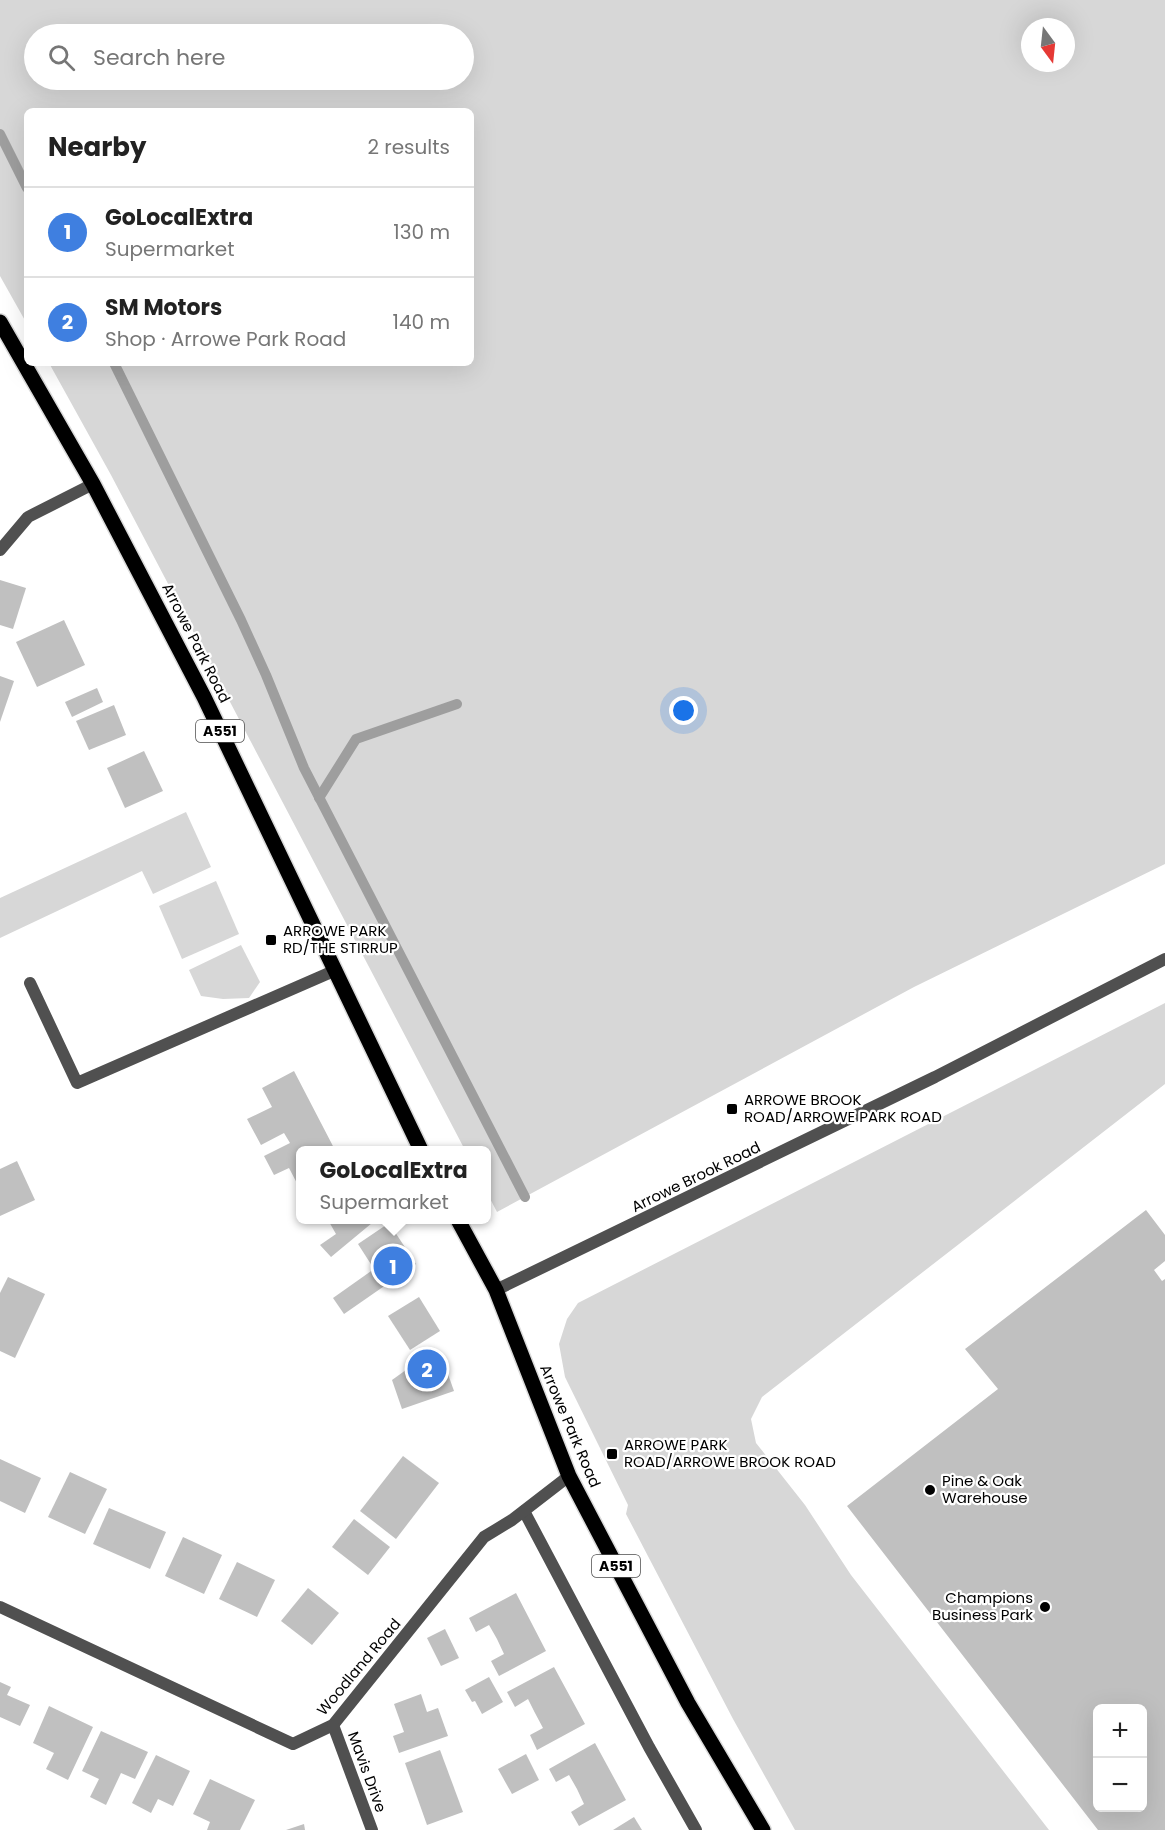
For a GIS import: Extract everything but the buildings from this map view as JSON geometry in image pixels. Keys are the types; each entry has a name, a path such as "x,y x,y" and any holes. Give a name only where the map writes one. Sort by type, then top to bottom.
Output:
{"main road":[{"name":"Arrowe Park Road","path":"0,322 24,364"},
{"name":"Arrowe Park Road","path":"25,366 93,484 204,697 420,1146"},
{"name":"Arrowe Park Road","path":"460,1224 496,1290 569,1476 688,1703 763,1830"}],"street":[{"path":"0,550 28,517 93,484"},
{"name":"Arrowe Brook Road","path":"496,1290 935,1077 1165,959"},
{"path":"30,983 77,1083 336,970"},
{"name":"Woodland Road","path":"0,1607 293,1744 333,1725 484,1537 512,1520 569,1476"},
{"path":"524,1511 649,1747 696,1830"},
{"name":"Mavis Drive","path":"333,1725 372,1830"}],"shaded area":[{"path":"0,0 1165,0 1165,864 914,987 497,1212 491,1201 491,1146 463,1146 111,475 51,366 474,366 474,108 24,108 24,319 0,276"},
{"path":"186,812 211,867 153,894 142,871 0,938 0,898"},
{"path":"216,881 239,934 182,959 159,906"},
{"path":"241,945 260,982 249,998 223,999 201,996 189,970"},
{"path":"1165,1003 1165,1084 762,1397 751,1419 756,1443 805,1505 851,1575 1049,1830 795,1830 733,1719 626,1514 628,1505 565,1377 559,1344 567,1319 578,1303"}],"waterway":[{"path":"0,134 24,182"},
{"path":"115,366 241,620 304,768 525,1197"},
{"path":"319,798 356,739 457,704"}],"place":[{"name":"ARROWE PARK RD/THE STIRRUP","path":"271,940"},
{"name":"ARROWE BROOK ROAD/ARROWE PARK ROAD","path":"732,1109"},
{"name":"GoLocalExtra","path":"393,1266"},
{"name":"SM Motors","path":"427,1369"},
{"name":"ARROWE PARK ROAD/ARROWE BROOK ROAD","path":"612,1454"},
{"name":"Pine & Oak Warehouse","path":"930,1490"},
{"name":"Champions Business Park","path":"1045,1607"}]}
